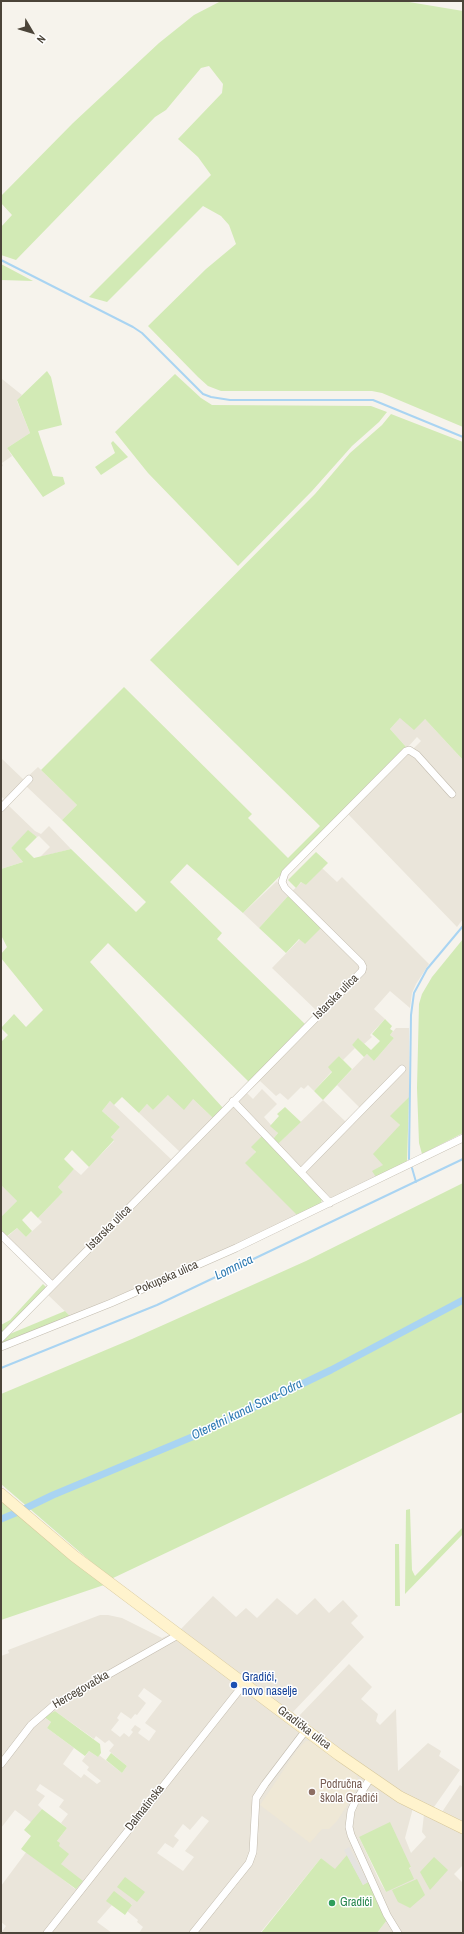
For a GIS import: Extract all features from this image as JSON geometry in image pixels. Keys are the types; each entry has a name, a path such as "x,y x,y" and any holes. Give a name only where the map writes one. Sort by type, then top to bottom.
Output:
{"street":[{"name":"Istarska ulica","path":"1,1338 359,975 363,967 325,927 288,892 282,882 282,878 406,751 409,750 417,755 452,794"},
{"path":"1,808 29,780"},
{"path":"301,1172 402,1069"},
{"path":"233,1102 330,1203"},
{"name":"Pokupska ulica","path":"1,1347 111,1303 236,1248 463,1138"},
{"path":"1,1235 52,1285"},
{"name":"Gradička ulica","path":"1,1494 74,1556 178,1635 371,1777 400,1797 463,1828"},
{"name":"Hercegovačka","path":"1,1764 34,1722 53,1706 178,1635"},
{"name":"Dalmatinska","path":"47,1933 244,1684"},
{"path":"193,1933 249,1863 253,1852 256,1798 306,1730"},
{"path":"371,1777 354,1802 351,1811 351,1835 387,1915 398,1933"}],"shaded area":[{"path":"2,379 22,395 17,401 30,433 7,448 12,456 2,463 3,466 1,467"},
{"path":"400,718 425,719 463,760 463,919 457,927 348,814 404,755 409,753 421,741 417,737 407,748 390,729"},
{"path":"1,758 24,780 38,767 77,805 62,820 26,786 8,805 35,831 41,834 49,826 71,849 40,857 50,847 39,836 37,837 28,831 11,848 23,862 1,869 1,802 4,799 1,796"},
{"path":"322,868 337,882 342,877 429,964 412,993 410,1008 390,991 374,1009 385,1019 370,1035 372,1037 364,1044 359,1039 352,1045 355,1048 343,1060 339,1056 332,1071 314,1091 308,1085 304,1089 301,1087 288,1100 280,1093 276,1096 260,1081 247,1093 253,1099 262,1089 277,1104 264,1117 278,1133 273,1139 252,1147 298,1216 195,1263 70,1316 48,1295 56,1287 6,1238 17,1228 26,1237 42,1222 38,1218 63,1192 58,1187 65,1178 74,1169 81,1175 114,1141 111,1137 120,1127 102,1111 110,1101 173,1161 180,1152 139,1113 147,1104 153,1110 168,1095 193,1099 213,1118 317,1011 272,968 300,939 305,944 291,892 302,882 306,885"},
{"path":"277,881 288,896 259,928 243,913"},
{"path":"396,1028 409,1028 409,1097 391,1116 400,1125 383,1165 376,1177 332,1198 278,1144 323,1100 346,1122 360,1108 337,1085 367,1054 374,1061 394,1038 390,1035"},
{"path":"1,1185 17,1201 1,1217"},
{"path":"213,1596 236,1617 246,1608 257,1618 277,1598 297,1615 315,1598 329,1613 343,1600 358,1616 351,1623 364,1637 293,1712 298,1717 349,1664 372,1687 361,1699 378,1714 376,1721 380,1725 396,1709 398,1771 428,1743 441,1751 439,1756 460,1770 434,1807 442,1812 460,1785 463,1787 463,1865 454,1874 463,1883 463,1933 377,1933 387,1920 363,1885 335,1870 321,1858 260,1933 139,1933 143,1927 137,1922 138,1920 127,1911 132,1904 107,1901 112,1905 97,1922 112,1933 1,1933 6,1926 1,1922 1,1886 27,1851 75,1889 61,1864 57,1841 67,1828 61,1823 68,1814 59,1807 64,1800 40,1784 36,1790 45,1796 38,1805 42,1809 32,1823 15,1810 1,1828 1,1656 9,1653 8,1650 100,1615 122,1618 162,1638 180,1630","holes":["144,1688 162,1701 145,1723 156,1731 149,1741 138,1733 141,1729 135,1725 131,1730 133,1732 129,1737 124,1733 120,1737 111,1730 119,1720 117,1718 121,1712 131,1719 135,1714 137,1715 146,1703 138,1696","55,1711 94,1739 96,1736 105,1743 109,1740 114,1745 109,1751 127,1766 122,1773 99,1755 98,1757 89,1751 82,1761 89,1767 87,1770 101,1781 97,1784 84,1774 81,1778 63,1764 74,1748 47,1728 51,1722 45,1718","413,1808 424,1814 422,1832 426,1837 411,1853 405,1838","202,1816 209,1821 185,1851 194,1857 183,1871 157,1853 165,1843 173,1848 179,1840 174,1836 183,1824 190,1830","359,1837 411,1867 386,1892 380,1882"]},
{"name":"Područna škola Gradići","path":"306,1741 311,1741 356,1774 358,1779 353,1796 337,1821 329,1829 322,1829 310,1843 260,1805 297,1750"},
{"path":"349,1847 368,1882 363,1885 344,1850"}],"green space":[{"path":"221,1 403,1 463,11 463,427 382,393 372,391 221,391 208,386 148,326 206,269 236,244 229,225 221,216 203,206 107,302 89,297 211,175 198,157 178,139 222,93 223,84 209,66 201,68 166,110 155,117 16,260 1,255 1,227 12,215 1,203 1,196 73,123 159,43 194,15"},
{"path":"1,264 18,273 33,281 1,280"},
{"path":"47,371 51,377 62,425 38,431 53,476 63,477 65,484 43,497 7,448 30,433 17,400"},
{"path":"175,374 201,398 212,405 371,406 387,412 379,422 352,446 312,491 238,566 148,473 115,432"},
{"path":"391,414 463,442 463,760 425,719 414,730 400,718 390,729 407,748 243,913 187,864 170,882 222,933 217,939 305,1024 249,1082 108,943 90,962 223,1108 213,1118 193,1099 184,1110 168,1095 153,1110 147,1104 139,1113 122,1097 114,1105 110,1101 102,1111 120,1127 111,1137 114,1140 89,1167 72,1150 64,1159 74,1169 58,1187 63,1192 38,1218 31,1211 22,1220 32,1231 26,1237 17,1228 6,1237 1,1232 1,1217 17,1201 1,1185 1,1042 8,1035 1,1028 14,1014 26,1027 43,1010 1,958 1,954 7,947 1,935 1,869 23,862 11,848 28,830 37,837 25,849 34,858 71,849 136,912 146,902 62,820 77,805 41,770 124,687 252,814 248,818 288,858 320,826 150,660 315,494 350,453 382,425"},
{"path":"113,441 128,457 101,475 95,467 115,453 111,443"},
{"path":"316,852 328,863 306,885 301,882 296,888 288,880"},
{"path":"288,896 322,927 305,944 299,939 286,953 259,928"},
{"path":"463,939 463,1133 422,1154 419,1143 417,1088 419,1004 422,994 432,977"},
{"path":"385,1019 392,1026 390,1029 393,1031 390,1035 394,1038 374,1061 367,1054 364,1057 352,1045 358,1038 371,1050 380,1041 372,1034"},
{"path":"339,1056 352,1069 323,1100 314,1091 332,1072 328,1067"},
{"path":"409,1097 407,1162 376,1177 372,1171 383,1165 373,1154 400,1125 390,1116"},
{"path":"285,1107 301,1122 278,1144 273,1139 278,1133 270,1126 279,1116 277,1114"},
{"path":"263,1135 322,1199 321,1203 298,1216 245,1163 256,1152 251,1147"},
{"path":"463,1183 463,1412 111,1579 1,1484 1,1394 132,1339 306,1261"},
{"path":"43,1284 47,1288 1,1335 1,1325 10,1320"},
{"path":"65,1311 70,1316 5,1343 2,1342 5,1336"},
{"path":"1,1498 104,1585 1,1620"},
{"path":"410,1509 412,1570 415,1576 463,1527 463,1534 405,1594 406,1510"},
{"path":"395,1544 399,1544 400,1606 395,1606"},
{"path":"55,1711 100,1744 101,1753 98,1757 89,1751 85,1756 47,1728 51,1722 44,1717"},
{"path":"111,1753 127,1766 122,1773 106,1760"},
{"path":"42,1809 67,1828 57,1841 60,1843 59,1846 69,1854 61,1864 83,1881 76,1889 21,1849 31,1836 24,1830"},
{"path":"390,1822 411,1867 409,1868 414,1879 386,1892 359,1837"},
{"name":"Gradići","path":"347,1855 363,1885 368,1882 387,1920 377,1933 261,1933 321,1858 335,1869"},
{"path":"434,1857 448,1870 430,1890 420,1872"},
{"path":"125,1877 145,1892 137,1902 117,1887"},
{"path":"417,1879 425,1895 410,1908 398,1902 392,1890"},
{"path":"114,1891 132,1905 125,1915 106,1901"}],"waterway":[{"path":"1,260 133,327 142,333 203,394 230,400 373,400 463,437"},
{"path":"409,1159 411,1015 414,993 427,969 463,926"},
{"name":"Lomnica","path":"1,1368 157,1305 463,1159"},
{"path":"412,1168 416,1182"},
{"name":"Oteretni kanal Sava-Odra","path":"26,1508 53,1495 192,1437 331,1370 463,1300"},
{"name":"Oteretni kanal Sava-Odra","path":"1,1519 18,1512"}],"place":[{"name":"Gradići, novo naselje","path":"234,1685"},
{"name":"Područna škola Gradići","path":"312,1792"},
{"name":"Gradići","path":"332,1903"}]}
